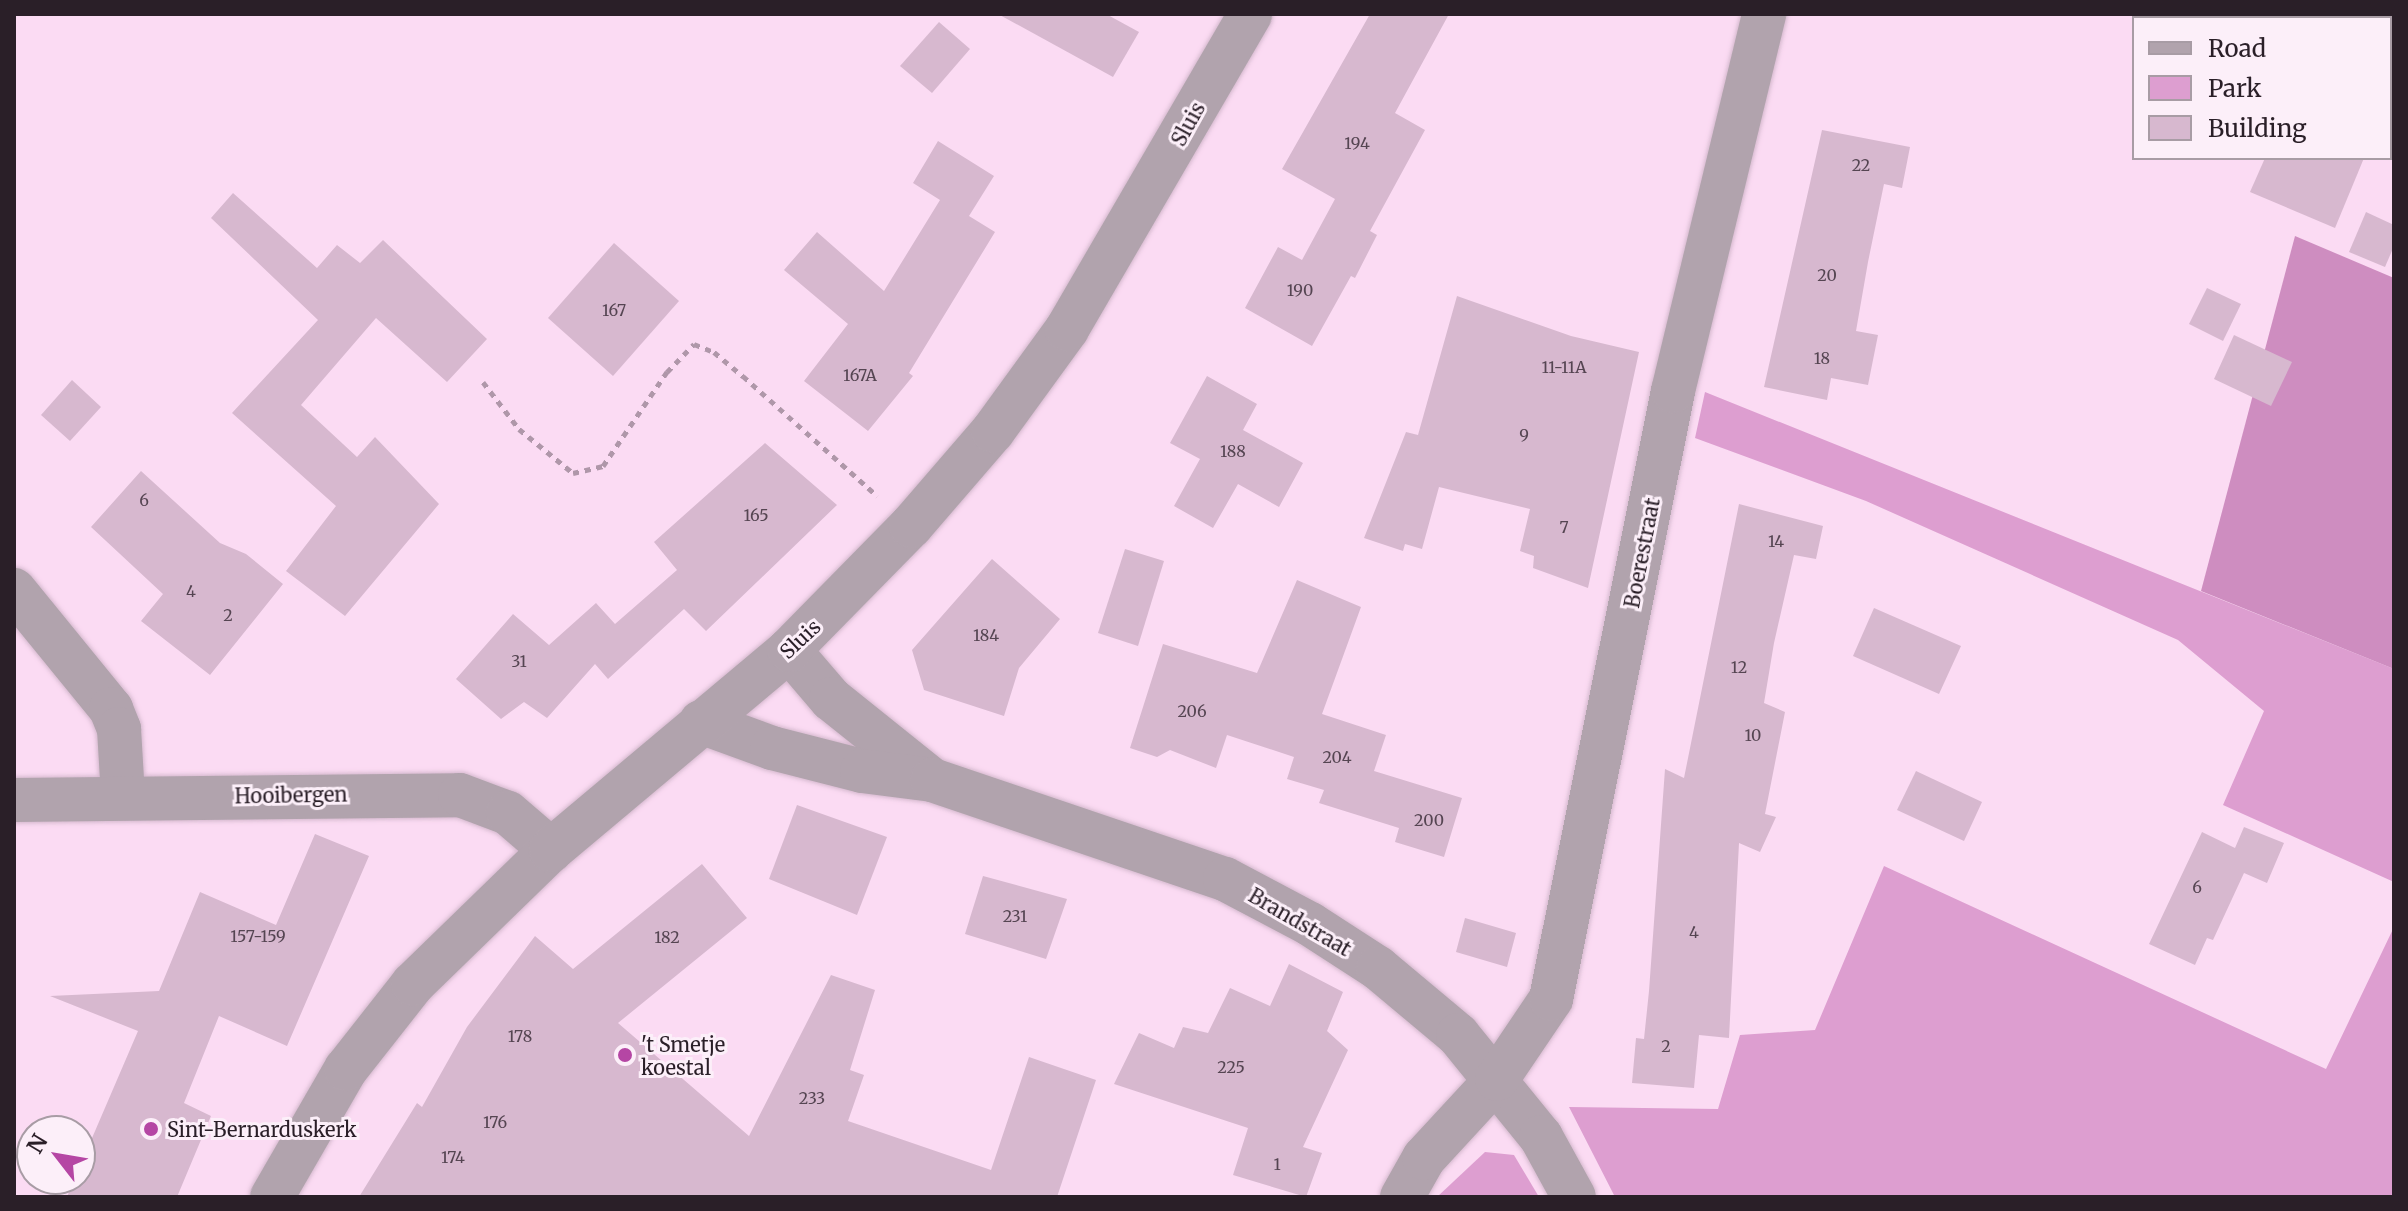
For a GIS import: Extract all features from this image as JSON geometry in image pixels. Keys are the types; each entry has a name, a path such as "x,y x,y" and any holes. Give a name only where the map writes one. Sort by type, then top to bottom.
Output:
{"street":[{"name":"Sluis","path":"272,1197 346,1069 413,984 551,850 789,650 911,526 993,431 1067,329 1250,14"},
{"name":"Boerestraat","path":"1402,1197 1424,1158 1497,1079 1551,999 1673,391 1764,14"},
{"path":"14,590 111,709 119,729 123,797"},
{"name":"Brandstraat","path":"789,650 831,699 932,780"},
{"name":"Brandstraat","path":"701,722 772,748 862,771 932,780 1225,879 1281,909 1429,1007 1497,1079 1541,1137 1574,1197"},
{"name":"Hooibergen","path":"14,800 460,795 508,813 551,850"}],"path":[{"path":"483,382 519,429 573,473 603,466 667,372 694,344 714,352 743,376 911,526"}],"green space":[{"path":"1705,392 2394,669 2394,882 2223,805 2264,711 2178,640 1866,501 1695,438"},
{"path":"1884,866 2326,1069 2394,927 2394,1197 1615,1197 1569,1107 1718,1109 1740,1035 1815,1030"},
{"path":"1485,1152 1514,1155 1539,1197 1437,1197"}],"shaded area":[{"path":"2295,236 2394,278 2394,669 2201,591"}],"building":[{"path":"998,14 1106,14 1139,32 1113,77"},
{"path":"1370,14 1449,14 1395,113 1425,130 1370,231 1377,235 1355,278 1351,276 1312,346 1245,308 1278,247 1302,260 1335,199 1282,169"},
{"path":"939,22 970,49 932,93 900,66"},
{"path":"1822,130 1910,147 1902,188 1884,184 1868,262 1856,331 1878,335 1868,385 1831,378 1827,400 1764,387"},
{"path":"938,141 994,176 969,216 995,232 909,373 913,376 868,431 804,381 848,324 784,270 817,232 884,291 940,200 913,183"},
{"path":"2264,160 2363,160 2335,228 2250,192"},
{"path":"233,193 317,268 337,245 360,263 383,240 487,339 447,382 376,318 301,405 357,457 375,437 439,504 345,616 286,571 336,506 232,413 318,320 211,218"},
{"path":"2366,212 2394,225 2394,246 2385,267 2349,252"},
{"path":"614,243 679,301 613,376 548,318"},
{"path":"2207,288 2241,304 2223,341 2189,324"},
{"path":"1457,296 1571,336 1639,352 1588,588 1533,568 1534,556 1520,551 1530,509 1439,487 1422,549 1405,544 1403,551 1364,538 1406,432 1418,435"},
{"path":"2234,335 2292,362 2271,406 2214,379"},
{"path":"1207,376 1257,404 1243,430 1303,463 1279,507 1238,484 1213,528 1174,506 1200,459 1170,443"},
{"path":"72,380 101,407 70,441 41,415"},
{"path":"765,443 837,505 706,631 684,609 608,679 595,664 547,718 524,702 501,719 456,679 513,614 549,645 596,603 615,624 677,570 654,542"},
{"path":"141,471 220,543 246,554 283,584 210,675 141,621 163,594 91,527"},
{"path":"1739,504 1823,526 1816,559 1794,555 1764,703 1785,712 1765,814 1776,817 1760,852 1739,843 1729,1038 1699,1035 1694,1088 1632,1083 1636,1038 1644,1039 1665,769 1684,778"},
{"path":"1125,549 1164,561 1138,646 1098,633"},
{"path":"992,559 1060,619 1019,668 1004,716 924,690 912,650"},
{"path":"1297,580 1361,607 1322,714 1386,735 1374,771 1462,798 1444,857 1395,842 1399,828 1319,803 1324,790 1287,779 1294,757 1227,735 1216,768 1170,750 1157,757 1130,748 1163,644 1257,673"},
{"path":"1874,608 1961,646 1939,694 1853,656"},
{"path":"1916,771 1982,802 1964,841 1897,810"},
{"path":"797,805 887,837 857,915 769,879"},
{"path":"2244,827 2284,843 2267,883 2244,873 2213,940 2207,938 2195,965 2149,944 2202,832 2235,848"},
{"path":"315,834 369,856 287,1046 219,1016 184,1103 211,1116 177,1197 67,1197 96,1195 96,1129 138,1031 50,996 159,991 200,892 276,925"},
{"path":"702,864 747,918 618,1023 749,1136 831,975 875,990 850,1070 864,1075 848,1121 991,1170 1029,1057 1096,1080 1057,1197 359,1197 417,1103 422,1107 467,1027 535,936 573,969"},
{"path":"983,876 1067,899 1046,959 965,934"},
{"path":"1465,918 1516,933 1507,967 1456,952"},
{"path":"1289,964 1343,992 1327,1031 1348,1050 1303,1147 1322,1153 1306,1197 1233,1175 1248,1128 1114,1084 1139,1033 1174,1048 1183,1027 1208,1033 1230,988 1270,1006"}],"place":[{"name":"'t Smetje koestal","path":"625,1055"},
{"name":"Sint-Bernarduskerk","path":"151,1129"}]}
